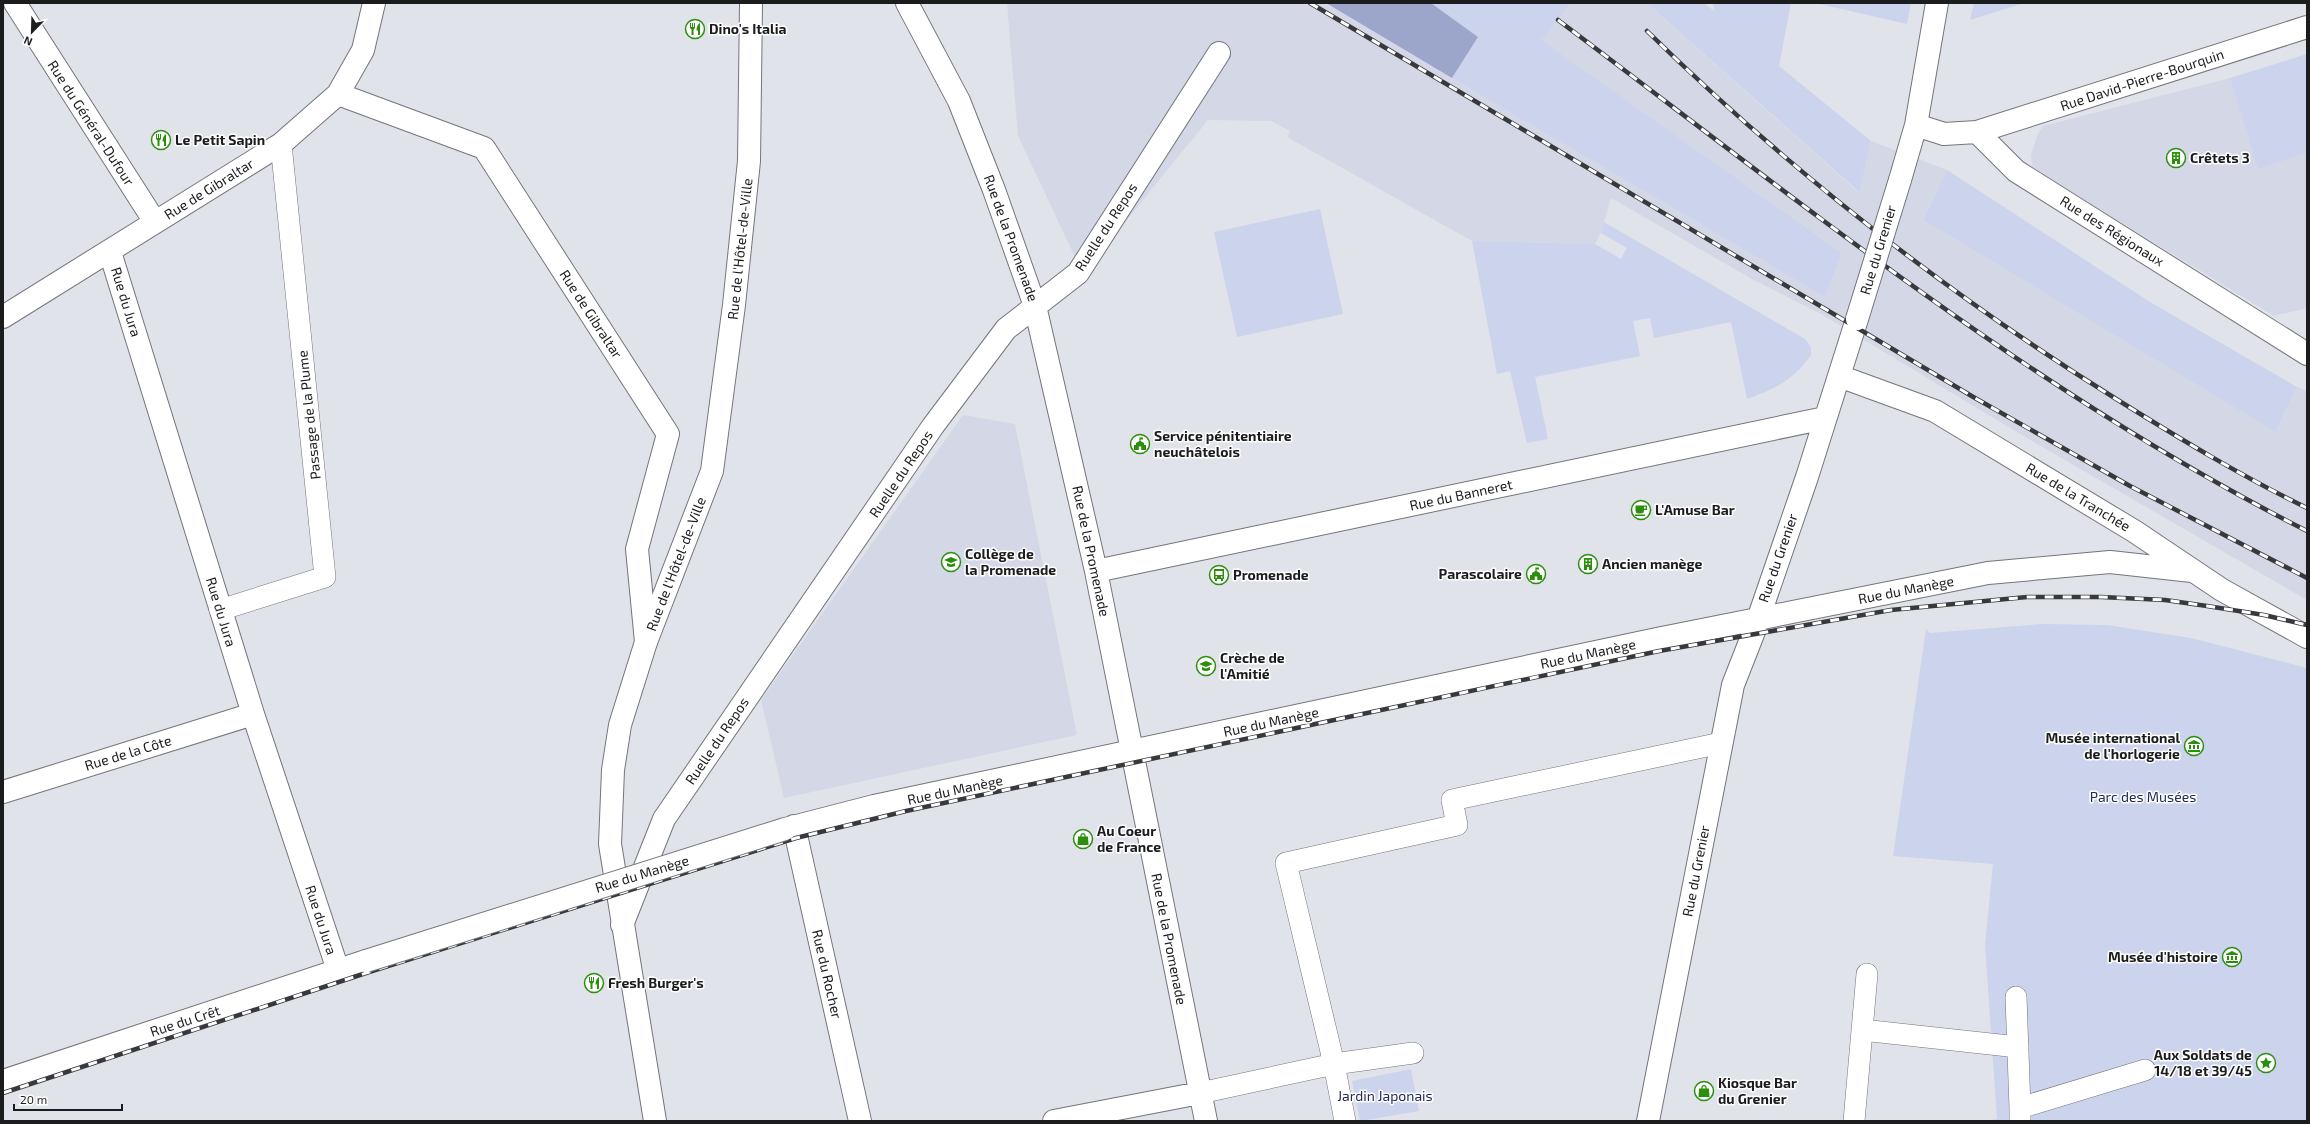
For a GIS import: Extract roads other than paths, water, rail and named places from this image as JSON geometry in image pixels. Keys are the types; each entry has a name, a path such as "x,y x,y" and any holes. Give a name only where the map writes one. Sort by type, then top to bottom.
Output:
{"street":[{"name":"Rue du Général-Dufour","path":"15,3 155,222"},
{"name":"Rue de Gibraltar","path":"3,317 110,252 155,222 281,144 338,94 363,50 374,3"},
{"name":"Rue de l'Hôtel-de-Ville","path":"655,1121 610,844 613,770 620,725 646,642 712,471 734,305 749,161 750,3"},
{"name":"Rue de la Promenade","path":"907,3 959,101 994,190 1035,306 1096,571 1206,1121"},
{"name":"Rue du Grenier","path":"1648,1121 1732,685 1757,620 1839,376 1900,180 1916,125 1937,3"},
{"name":"Rue David-Pierre-Bourquin","path":"1977,132 2307,27"},
{"name":"Ruelle du Repos","path":"622,925 664,819 934,426 1006,329 1078,273 1219,53"},
{"name":"Rue de Gibraltar","path":"338,94 484,148 668,434 637,549 646,642"},
{"path":"1916,125 1944,134 1977,132"},
{"name":"Rue des Régionaux","path":"1977,132 2016,171 2307,354"},
{"name":"Rue du Jura","path":"110,252 253,714 338,970"},
{"name":"Rue de la Tranchée","path":"1839,376 1935,411 2134,531 2192,571 2264,615 2307,637"},
{"name":"Rue du Banneret","path":"1096,571 1825,418"},
{"name":"Rue du Manège","path":"366,961 789,827 874,806 1650,641 1988,573 2110,562 2192,571"},
{"name":"Rue de la Côte","path":"3,792 253,714"},
{"name":"Rue du Rocher","path":"789,827 860,1121"},
{"name":"Rue du Crêt","path":"3,1081 366,961"},
{"path":"1054,1121 1200,1093"}],"lane":[{"name":"Passage de la Plume","path":"220,610 325,577 281,144"},
{"path":"1345,1121 1334,1064 1286,863 1457,825 1452,800 1721,744"},
{"path":"1854,1121 1867,974"},
{"path":"2016,997 2020,1115 2145,1070"},
{"path":"1862,1030 2018,1047"},
{"path":"1200,1093 1334,1064 1413,1053"}],"railway":[{"path":"1310,3 1975,398 2130,486 2307,578"},
{"path":"1558,20 1829,225 2014,357 2110,419 2207,477 2307,531"},
{"path":"1647,31 1758,134 1874,230 1934,275 1995,319 2121,402 2213,458 2307,508"},
{"path":"3,1093 369,972 796,838 906,811 1659,651 1891,610 2027,597 2101,597 2165,600 2264,615 2307,625"}],"place":[{"name":"Dino's Italia","path":"695,29"},
{"name":"Le Petit Sapin","path":"161,140"},
{"name":"Crêtets 3","path":"2176,158"},
{"name":"Service pénitentiaire neuchâtelois","path":"1140,444"},
{"name":"L'Amuse Bar","path":"1641,510"},
{"name":"Collège de la Promenade","path":"951,562"},
{"name":"Ancien manège","path":"1588,564"},
{"name":"Parascolaire","path":"1536,574"},
{"name":"Promenade","path":"1219,575"},
{"name":"Crèche de l'Amitié","path":"1206,666"},
{"name":"Musée international de l'horlogerie","path":"2194,746"},
{"name":"Au Coeur de France","path":"1083,839"},
{"name":"Musée d'histoire","path":"2232,957"},
{"name":"Fresh Burger's","path":"594,983"},
{"name":"Aux Soldats de 14/18 et 39/45","path":"2266,1063"},
{"name":"Kiosque Bar du Grenier","path":"1704,1091"}],"park label":[{"name":"Parc des Musées","path":"2143,797"},
{"name":"Jardin Japonais","path":"1385,1096"}]}
